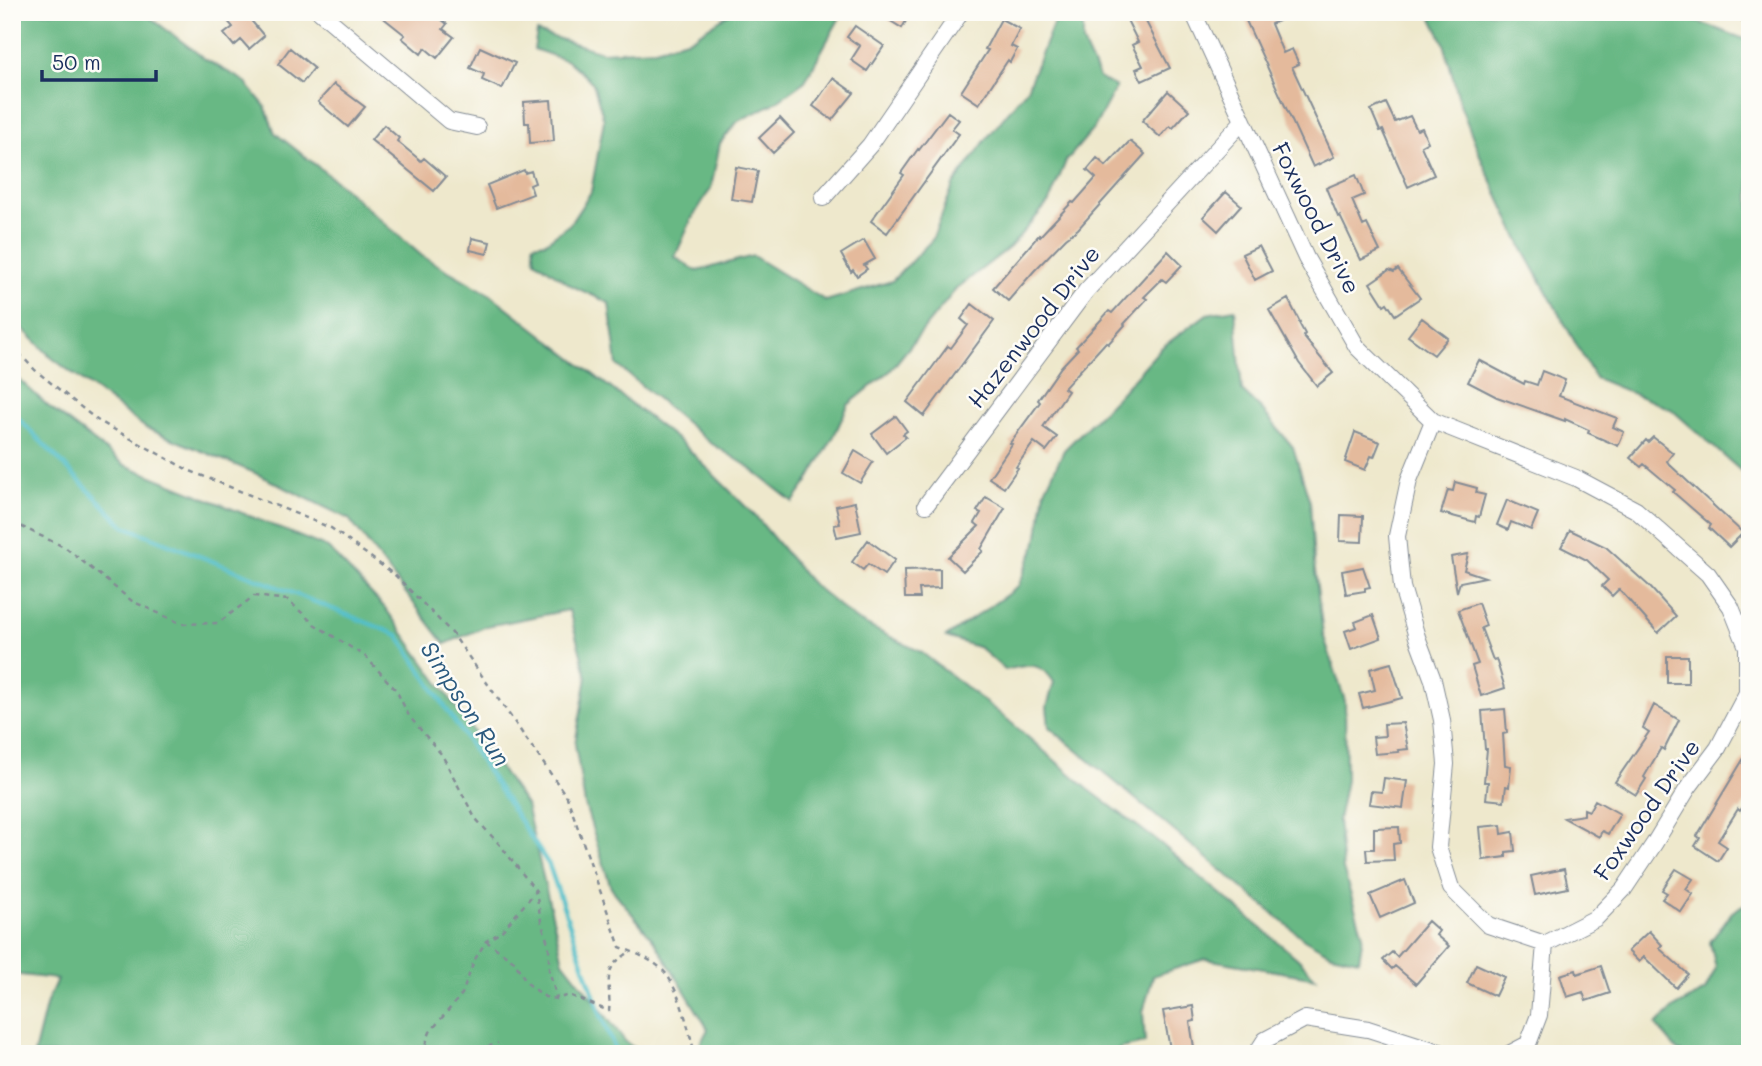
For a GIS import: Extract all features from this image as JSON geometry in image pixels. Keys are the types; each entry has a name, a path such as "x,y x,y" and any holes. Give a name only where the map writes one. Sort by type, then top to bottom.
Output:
{"street":[{"path":"320,12 449,121 477,127"},
{"path":"823,198 870,145 961,12"},
{"name":"Foxwood Drive","path":"1193,12 1307,258 1357,347 1433,421 1576,478 1636,510 1708,574 1731,607 1747,647 1747,693 1718,748 1688,788 1654,844 1623,889 1596,918 1545,944"},
{"name":"Hazenwood Drive","path":"926,505 1086,290 1243,121"},
{"path":"1433,421 1409,480 1397,536 1402,587 1433,680 1442,720 1446,764 1438,847 1451,888 1488,925 1545,944 1539,1014 1528,1044 1508,1054"},
{"path":"1256,1054 1265,1040 1305,1019 1368,1028 1446,1054"}],"path":[{"path":"12,346 36,370 97,420 188,470 331,528 396,576 452,633 567,797 620,947 641,955 666,974 682,1009 695,1054"},
{"path":"12,522 66,548 132,601 182,624 218,623 254,596 288,600 314,624 366,657 396,690 408,716 442,755 475,818 536,891 556,999"},
{"path":"422,1054 430,1032 462,994 474,961 486,941 501,932 536,891"},
{"path":"486,941 514,961 527,983 545,997 556,999 569,995 609,1011 611,996 608,981 613,965 631,951"},
{"path":"469,1054 498,1043"}],"green space":[{"path":"12,12 143,12 205,59 244,81 265,106 275,133 336,181 422,256 491,295 683,444 757,518 809,581 856,620 921,652 1008,720 1088,789 1160,843 1298,959 1316,978 1205,959 1153,976 1143,1012 1145,1043 1121,1048 1114,1054 695,1054 708,1029 655,942 611,888 585,805 575,744 587,677 569,610 487,626 445,644 349,519 255,473 146,428 52,358 12,318"},
{"path":"732,12 843,12 805,81 773,104 738,121 720,143 711,188 691,220 675,257 697,271 753,256 826,301 892,281 932,240 953,186 1027,89 1058,12 1083,12 1083,43 1099,78 1116,87 1094,128 1066,161 1049,202 1010,247 956,289 890,371 848,405 834,436 793,502 746,465 709,442 617,365 609,303 572,286 535,260 533,244 546,242 570,224 591,192 604,120 593,83 568,61 534,49 537,32 602,52 655,49 690,39"},
{"path":"1429,12 1671,12 1750,41 1750,479 1671,409 1595,378 1523,249 1483,163 1461,107 1444,43"},
{"path":"1235,309 1242,391 1293,447 1310,502 1323,634 1345,701 1346,780 1338,820 1343,869 1363,935 1359,960 1331,954 1304,939 1049,727 1047,707 1054,682 1044,670 1026,666 1005,670 980,648 946,637 1018,587 1037,542 1045,490 1064,450 1161,348 1207,314"},
{"path":"12,373 49,407 125,465 328,548 385,608 526,805 563,961 626,1042 642,1054 34,1054 47,1002 57,979 12,974"},
{"path":"1750,901 1750,1054 1684,1054 1677,1050 1656,1025 1674,1008 1705,991 1716,968 1710,942 1732,912"}],"building":[{"path":"220,12 244,12 264,36 249,49 241,40 234,46 224,34 233,27"},
{"path":"376,12 432,12 447,24 443,29 454,37 437,58 425,48 421,54 402,38 405,35"},
{"path":"876,12 911,12 902,28"},
{"path":"1123,12 1141,12 1170,68 1142,81 1136,69 1143,66 1132,45 1138,42"},
{"path":"1242,12 1274,12 1278,21 1271,24 1283,53 1292,49 1299,64 1292,67 1334,157 1313,167"},
{"path":"1001,19 1020,29 1011,46 1017,49 979,104 961,92 988,50 985,49"},
{"path":"855,26 884,46 867,71 851,60 860,46 847,37"},
{"path":"480,47 515,63 502,89 482,80 484,74 470,68"},
{"path":"290,48 314,68 302,83 278,64"},
{"path":"833,78 854,93 832,120 813,106"},
{"path":"334,84 365,107 348,127 318,102"},
{"path":"1168,91 1189,110 1173,128 1170,126 1160,137 1142,121"},
{"path":"551,100 554,141 530,143 524,102"},
{"path":"1386,103 1395,122 1410,116 1417,130 1422,128 1428,142 1421,146 1434,175 1408,187 1383,130 1380,131 1371,110"},
{"path":"948,112 959,120 952,129 959,134 887,233 871,221 904,175 901,173"},
{"path":"780,118 794,133 773,153 759,138"},
{"path":"384,125 399,138 397,141 421,161 424,158 446,177 434,191 371,140"},
{"path":"1130,141 1145,154 1078,229 1066,238 1008,301 993,288 1039,235 1074,203 1096,178 1087,170 1097,158 1106,166"},
{"path":"736,167 758,171 752,202 731,199"},
{"path":"524,170 525,173 531,171 535,183 530,185 533,194 496,208 487,185"},
{"path":"1356,175 1364,195 1352,200 1363,226 1367,224 1380,251 1361,260 1326,188"},
{"path":"1226,192 1241,205 1218,231 1203,217"},
{"path":"472,238 490,242 487,254 470,250"},
{"path":"864,240 875,259 864,265 867,269 857,276 853,270 851,272 841,254"},
{"path":"1259,246 1272,271 1255,280 1242,254"},
{"path":"1168,251 1182,265 1166,282 1162,279 1144,297 1147,299 1125,325 1064,388 1068,391 1043,427 1057,437 1046,451 1034,442 1004,488 989,478 1040,402 1038,400 1061,367 1078,349 1076,347 1109,311 1112,313"},
{"path":"1398,269 1420,298 1395,315 1387,303 1384,305 1370,283 1389,270 1394,272"},
{"path":"1288,299 1305,334 1303,336 1333,373 1317,386 1299,363 1269,310"},
{"path":"972,304 994,321 924,416 907,402 948,346 951,348 968,325 961,319"},
{"path":"1422,318 1448,338 1434,355 1408,336"},
{"path":"1479,360 1524,384 1525,381 1537,385 1542,371 1565,380 1559,396 1617,418 1613,427 1624,432 1618,446 1565,419 1497,397 1468,382"},
{"path":"896,416 907,431 903,434 906,437 886,453 872,434"},
{"path":"1355,432 1380,442 1365,470 1345,462"},
{"path":"1653,437 1673,453 1667,461 1669,464 1743,533 1729,547 1709,528 1711,525 1673,492 1675,490 1644,464 1641,467 1630,458 1646,440 1648,442"},
{"path":"855,451 873,462 860,483 843,473"},
{"path":"1455,482 1477,488 1476,493 1485,495 1475,522 1441,513 1448,490 1453,491"},
{"path":"986,497 1005,508 981,549 983,551 963,571 948,557 979,526 975,523 981,513 977,511"},
{"path":"1507,500 1538,513 1531,530 1511,522 1508,530 1497,525"},
{"path":"855,502 861,532 837,537 834,525 840,524 836,506"},
{"path":"1341,515 1363,516 1362,542 1340,541"},
{"path":"1570,530 1606,547 1649,586 1676,616 1658,633 1619,589 1612,596 1602,586 1608,580 1587,560 1561,547"},
{"path":"868,540 895,560 884,575 868,564 863,570 852,562"},
{"path":"1468,554 1464,570 1485,577 1460,582 1457,592 1451,557"},
{"path":"1363,567 1370,587 1365,588 1365,591 1346,594 1342,571"},
{"path":"940,569 940,588 919,589 920,598 905,598 904,570"},
{"path":"1478,603 1486,626 1481,628 1493,660 1496,659 1505,688 1481,696 1472,666 1478,664 1458,610"},
{"path":"1373,615 1381,638 1351,649 1345,631 1357,627 1355,622"},
{"path":"1667,656 1688,656 1688,683 1667,683"},
{"path":"1391,663 1402,698 1363,708 1359,694 1375,690 1370,669"},
{"path":"1654,705 1679,720 1636,795 1615,782 1649,732 1643,728"},
{"path":"1505,709 1505,765 1511,766 1509,787 1506,786 1504,801 1486,799 1488,782 1484,782 1487,749 1482,711"},
{"path":"1403,723 1408,749 1375,754 1373,737 1385,736 1384,724"},
{"path":"1750,748 1750,796 1740,811 1738,809 1718,841 1727,847 1718,861 1695,846 1700,838 1697,836"},
{"path":"1384,778 1407,781 1403,808 1369,804 1371,791 1382,792"},
{"path":"1595,800 1620,814 1608,834 1602,831 1599,837 1564,818 1584,815 1584,809 1589,811"},
{"path":"1501,825 1502,834 1513,832 1515,851 1506,852 1506,857 1483,860 1480,827"},
{"path":"1399,827 1400,843 1393,844 1394,860 1367,861 1366,849 1374,849 1374,828"},
{"path":"1564,869 1568,888 1535,895 1531,876"},
{"path":"1676,869 1693,879 1686,889 1693,894 1681,912 1662,899 1667,893 1662,890"},
{"path":"1405,880 1414,903 1380,918 1370,895"},
{"path":"1428,921 1439,931 1436,935 1449,946 1416,984 1395,966 1392,969 1383,960 1392,952 1397,957"},
{"path":"1649,931 1662,945 1659,948 1688,974 1676,988 1644,957 1639,962 1628,951"},
{"path":"1476,964 1504,977 1495,996 1467,983"},
{"path":"1601,966 1610,993 1586,1001 1583,992 1567,997 1560,975 1576,970 1577,974"},
{"path":"1193,1006 1195,1021 1190,1022 1195,1054 1171,1054 1163,1011"}],"waterway":[{"name":"Simpson Run","path":"12,412 124,526 398,635 549,865 600,1013 617,1054"}]}
